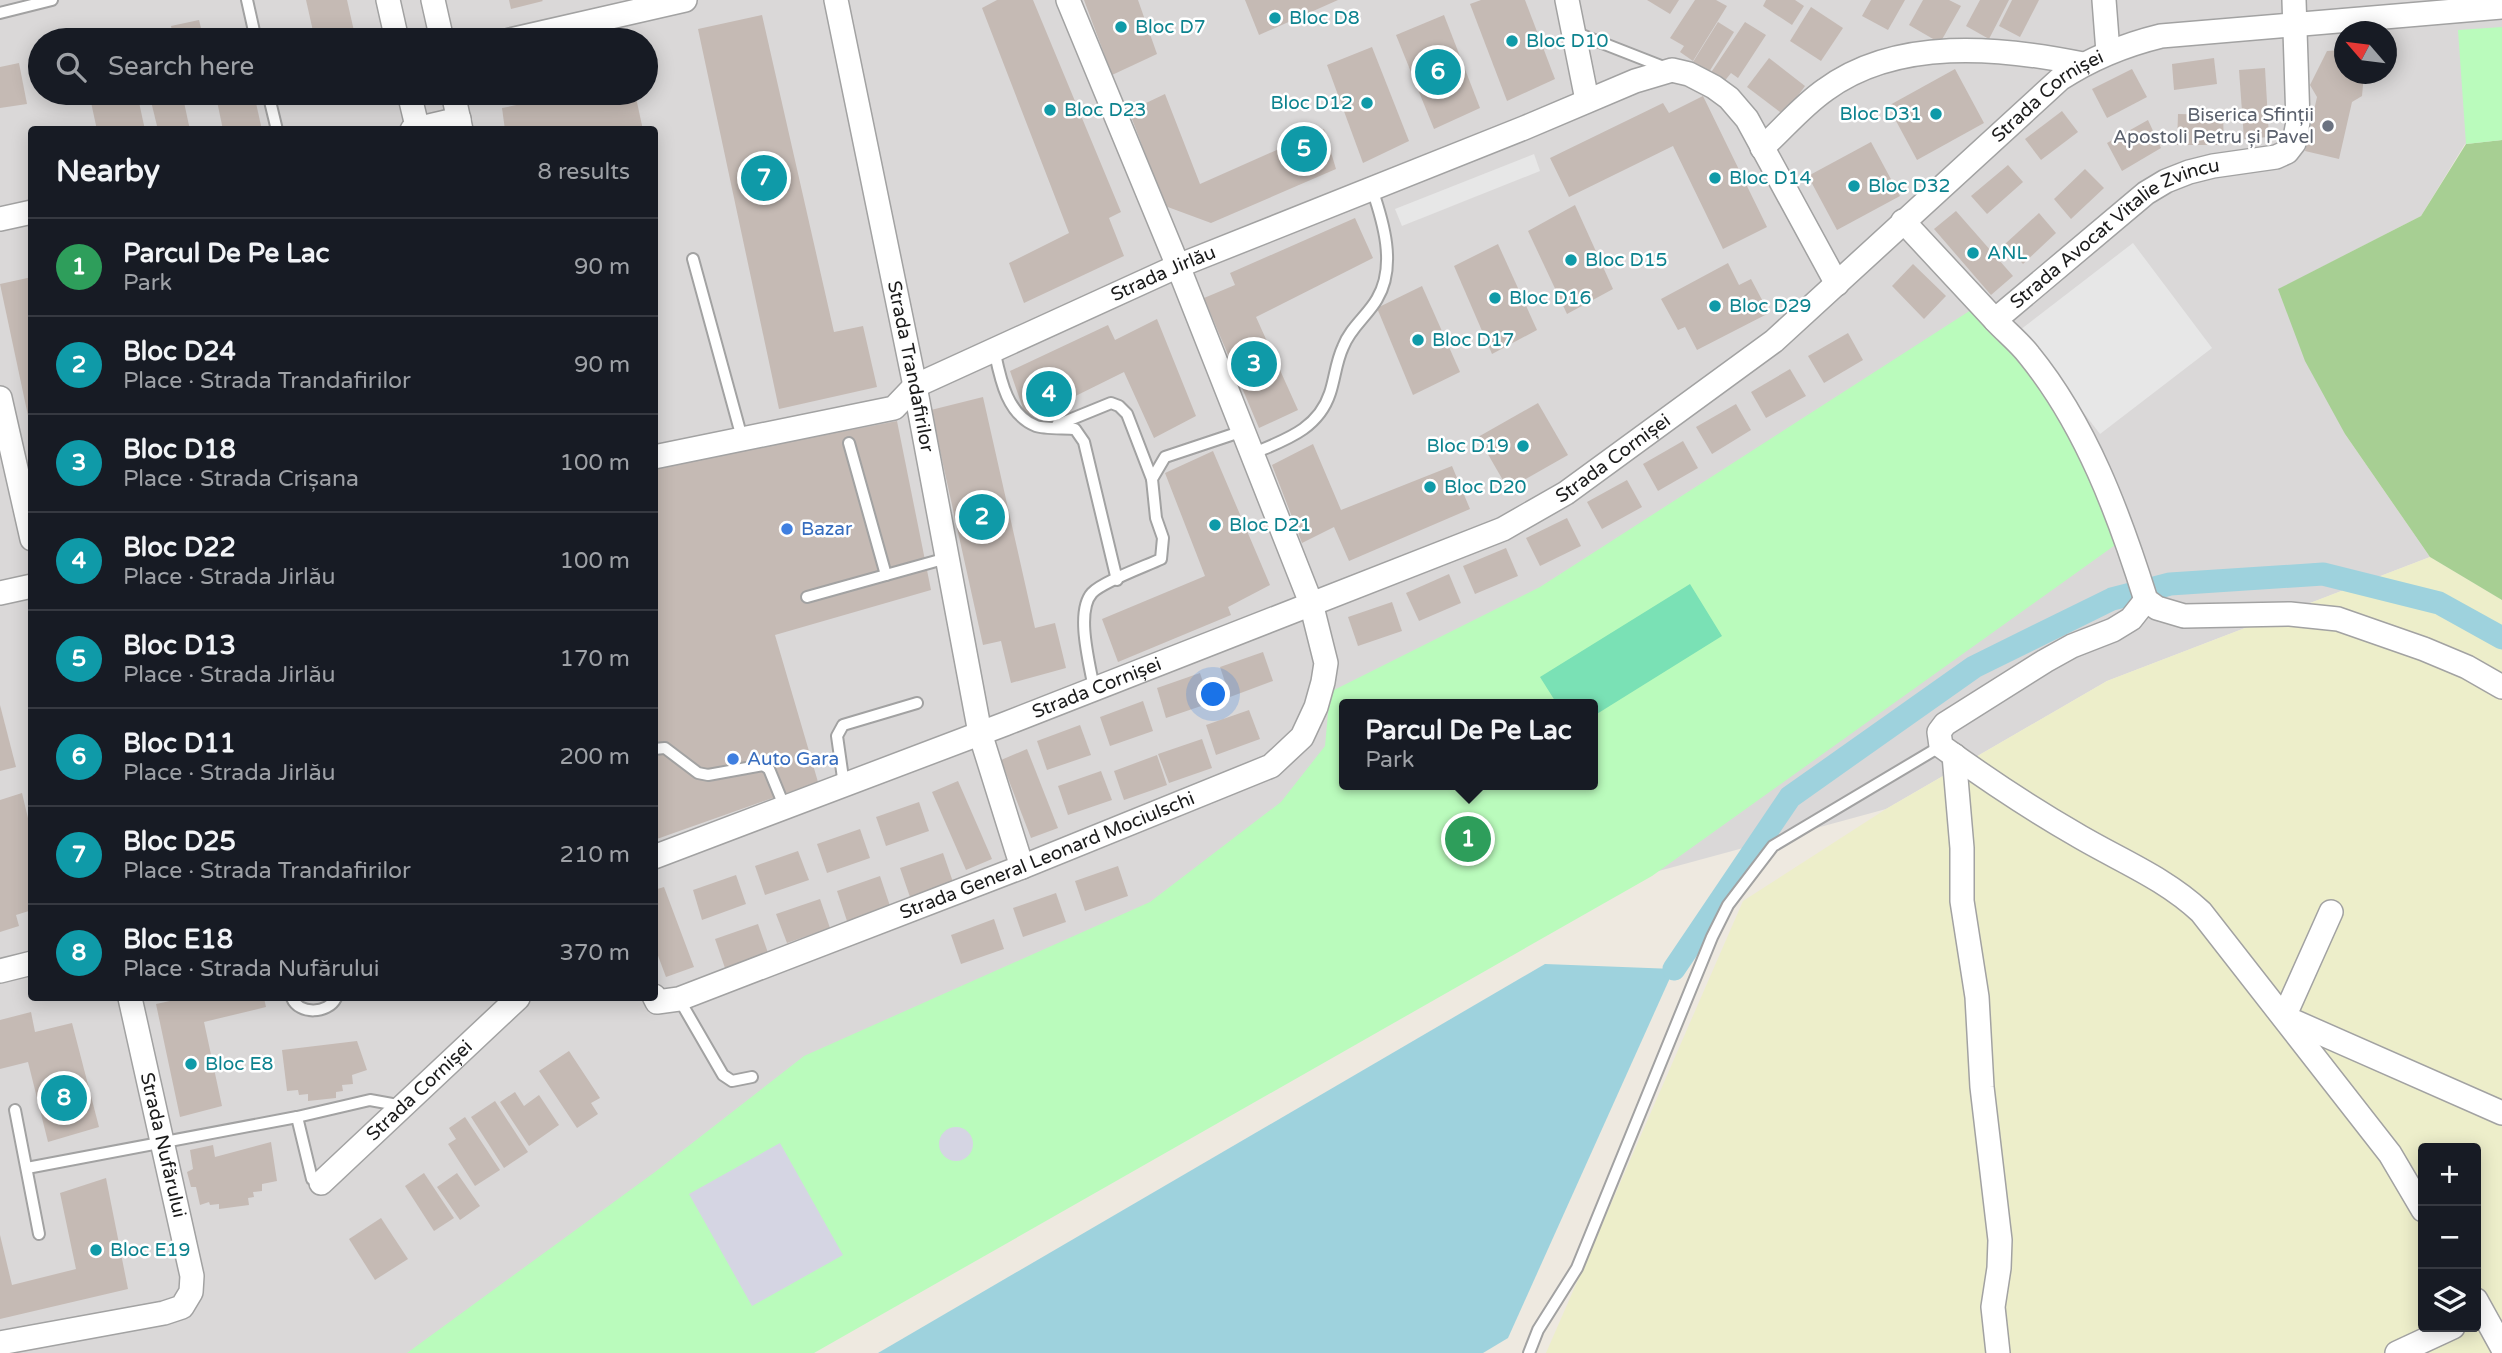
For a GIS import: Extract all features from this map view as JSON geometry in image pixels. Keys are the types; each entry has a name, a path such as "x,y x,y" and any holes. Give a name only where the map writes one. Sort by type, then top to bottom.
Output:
{"street":[{"path":"388,0 394,28"},
{"path":"433,0 439,28"},
{"path":"562,28 685,0"},
{"name":"Strada Trandafirilor","path":"836,0 915,386 980,733 1022,867"},
{"name":"Strada General Leonard Mociulschi","path":"656,1001 679,999 1022,867 1271,766 1301,737 1316,707 1325,663 1311,603 1178,266 1068,0"},
{"path":"1567,0 1587,100"},
{"path":"2104,0 2108,52"},
{"name":"Strada Avocat Vitalie Zvincu","path":"1903,221 1995,320 2147,193 2166,181 2213,166 2276,157 2287,152 2298,132 2294,0"},
{"name":"Strada Cornișei","path":"658,856 980,733 1503,528 1566,493 1774,341 2060,79 2108,52 2161,36 2295,23 2353,9 2502,7"},
{"path":"1762,148 1825,90 1863,68 1901,56 1936,52 2008,53 2043,56 2083,64"},
{"path":"1672,70 1689,74 1714,87 1728,97 1747,119 1837,284"},
{"name":"Strada Jirlău","path":"658,456 894,408 915,386 1178,266 1587,100 1672,70"},
{"path":"411,105 415,126"},
{"path":"442,126 460,124 456,105"},
{"path":"0,219 28,213"},
{"path":"1995,320 2028,353 2054,389 2078,431 2113,505 2146,600 2157,608 2184,616 2290,614 2338,619 2446,658 2502,687"},
{"path":"1,406 28,522"},
{"path":"0,593 28,587"},
{"path":"1998,1353 1993,1307 2000,1240 1982,1087 1977,997 1962,901 1962,848 1947,750 1939,732 1945,724 2045,661 2131,619 2146,600"},
{"path":"1947,750 2017,799 2184,896 2229,946 2390,1154 2421,1206"},
{"path":"2284,1017 2331,912"},
{"path":"0,971 28,964"},
{"name":"Strada Nufărului","path":"0,1343 164,1313 182,1307 191,1292 192,1276 131,1001"},
{"name":"Strada Cornișei","path":"321,1183 515,1001"},
{"path":"2284,1017 2502,1113"},
{"path":"2481,1309 2502,1347"},
{"path":"2397,1353 2442,1332"}],"lane":[{"path":"0,13 52,0"},
{"path":"247,0 253,28"},
{"path":"1572,31 1672,70"},
{"path":"271,105 276,126"},
{"path":"1252,454 1293,436 1313,423 1330,394 1343,344 1378,297 1386,273 1385,227 1373,188"},
{"path":"692,259 742,438"},
{"path":"994,349 1000,380 1017,414 1037,426 1075,429 1084,442 1117,580"},
{"path":"1054,426 1111,403 1127,414 1152,479 1156,518 1163,538 1161,559 1093,592 1085,607 1085,634 1094,688"},
{"path":"1152,479 1165,457 1243,431"},
{"path":"849,443 886,575"},
{"path":"807,597 947,558"},
{"path":"844,785 837,736 839,729 843,725 917,704"},
{"path":"658,749 665,748 698,774 708,775 762,765 769,769 786,808"},
{"path":"1529,1353 1538,1329 1577,1268 1712,937 1728,905 1773,846 1947,750"},
{"path":"679,999 723,1075 732,1081 752,1077"},
{"path":"294,1001 298,1007 306,1010 328,1007 335,1001"},
{"path":"27,1168 297,1117 370,1100 403,1105"},
{"path":"15,1110 39,1234"},
{"path":"297,1117 312,1179 321,1183"}],"shaded area":[{"path":"0,0 2502,0 2502,140 2465,144 2421,216 2279,289 2345,434 2430,557 2107,681 1886,809 1655,872 804,1353 0,1353"},
{"path":"1534,154 1540,171 1402,226 1395,209"},
{"path":"2133,243 2212,348 2100,434 2020,330"},
{"path":"956,1127 968,1132 973,1144 968,1156 956,1161 944,1156 939,1144 944,1132"},
{"path":"780,1143 843,1255 752,1306 689,1194"}],"green space":[{"path":"2502,27 2502,140 2466,144 2458,30"},
{"path":"2502,140 2502,600 2430,557 2345,434 2305,361 2278,289 2421,216 2466,144"},
{"path":"1971,310 2023,357 2073,438 2118,543 1652,876 814,1353 407,1353 655,1172 804,1056 1150,902 1281,802 1325,746 1330,692 1540,587"},
{"path":"2430,557 2502,600 2502,1353 1546,1353 1743,901 1886,809 2107,681"},
{"path":"1690,584 1722,636 1598,713 1598,699 1554,699 1540,677"}],"water":[{"path":"1545,964 1674,969 1508,1338 1483,1353 878,1353"}],"building":[{"path":"306,0 347,0 353,28 312,28"},
{"path":"509,0 542,0 543,1 511,9"},
{"name":"Bloc D23","path":"997,0 1033,0 1121,212 1109,218 1124,256 1024,303 1009,263 1069,233 982,8"},
{"name":"Bloc D7","path":"1084,0 1138,0 1157,54 1112,75"},
{"name":"Bloc D8","path":"1245,0 1338,0 1259,35"},
{"name":"Bloc D10","path":"1481,0 1525,0 1555,79 1507,101 1470,4"},
{"path":"1647,0 1679,0 1670,14"},
{"path":"1695,0 1716,0 1727,6 1693,61 1680,52 1684,46 1670,38"},
{"path":"1766,0 1795,0 1804,6 1792,25 1763,6"},
{"path":"1871,0 1905,0 1888,30 1862,16"},
{"path":"1923,0 1949,0 1961,6 1940,43 1909,25"},
{"path":"1980,0 2009,0 1989,39 1966,26"},
{"path":"2012,0 2039,0 2020,37 1999,26"},
{"path":"1811,7 1843,28 1821,61 1790,41"},
{"path":"762,15 834,332 863,326 877,387 779,409 698,29"},
{"path":"1444,15 1480,108 1434,129 1396,35"},
{"path":"199,20 201,28 171,28"},
{"path":"1718,22 1734,32 1709,72 1693,62"},
{"path":"1745,22 1766,35 1738,78 1731,73 1723,83 1710,74"},
{"name":"Bloc D12","path":"1372,47 1409,141 1363,163 1327,65"},
{"name":"Biserica Sfinții Apostoli Petru și Pavel","path":"2327,51 2334,51 2334,84 2363,84 2362,96 2352,102 2339,159 2305,151 2317,97 2310,85"},
{"path":"1769,58 1805,86 1784,115 1747,87"},
{"path":"2214,58 2217,84 2174,90 2172,64"},
{"path":"19,63 27,104 0,108 0,67"},
{"path":"2265,68 2269,137 2244,139 2239,70"},
{"name":"Bloc D31","path":"1955,69 1984,123 1917,160 1888,106"},
{"path":"2132,69 2147,97 2107,118 2092,89"},
{"path":"1165,94 1200,184 1324,129 1336,169 1211,223 1165,206 1129,111"},
{"name":"Bloc D14","path":"1703,96 1767,227 1723,249 1673,146 1569,197 1550,158 1663,103 1669,113"},
{"path":"92,105 140,105 144,126 96,126"},
{"path":"152,105 185,105 189,126 157,126"},
{"path":"218,105 256,105 261,126 222,126"},
{"path":"517,105 638,105 642,126 504,126 502,108"},
{"path":"2062,111 2078,132 2041,160 2025,139"},
{"path":"2178,114 2223,115 2224,145 2177,145"},
{"path":"2148,120 2161,148 2122,171 2107,143"},
{"name":"Bloc D32","path":"1871,142 1900,196 1837,230 1808,176"},
{"name":"ANL","path":"2008,165 2023,182 1987,214 1971,196"},
{"name":"ANL","path":"2085,169 2104,188 2071,219 2054,199"},
{"name":"Bloc D15","path":"1575,205 1613,289 1567,314 1528,231"},
{"name":"ANL","path":"1956,211 2013,276 1991,295 1934,229"},
{"name":"ANL","path":"2039,213 2056,233 2023,264 2005,244"},
{"path":"1355,218 1373,258 1256,317 1298,410 1259,428 1204,298 1235,285 1230,273"},
{"name":"Bloc D16","path":"1498,244 1537,330 1492,354 1454,266"},
{"name":"Bloc D29","path":"1728,263 1739,285 1751,279 1769,313 1697,350 1685,327 1678,330 1661,299"},
{"name":"ANL","path":"1913,264 1946,296 1924,319 1892,286"},
{"path":"28,278 28,416 0,284"},
{"name":"Bloc D17","path":"1422,286 1460,372 1413,395 1377,308"},
{"path":"1157,319 1196,416 1154,438 1124,372 1027,420 1010,371 1108,325 1115,340"},
{"path":"1848,333 1863,360 1824,383 1808,356"},
{"path":"1790,369 1806,396 1766,418 1751,392"},
{"path":"983,397 1035,628 1055,623 1066,668 1011,683 1001,641 983,645 931,410"},
{"name":"Bloc D19","path":"1538,403 1568,455 1508,489 1478,437"},
{"path":"1736,404 1751,430 1712,454 1696,427"},
{"name":"Bazar","path":"897,421 931,590 775,635 818,782 658,839 658,467"},
{"path":"1683,441 1698,468 1658,491 1643,464"},
{"name":"Bloc D20","path":"1313,444 1341,510 1452,466 1470,509 1349,561 1334,527 1302,543 1272,465"},
{"name":"Bloc D21","path":"1213,451 1270,585 1228,607 1231,615 1118,662 1102,619 1205,576 1165,473"},
{"path":"1627,480 1642,507 1602,529 1587,502"},
{"path":"1567,518 1581,546 1540,566 1526,538"},
{"path":"1506,548 1518,576 1475,594 1463,566"},
{"path":"1449,574 1461,603 1419,621 1406,593"},
{"path":"1392,602 1402,631 1358,646 1348,617"},
{"path":"1263,652 1273,681 1230,697 1220,667"},
{"path":"1200,673 1210,703 1166,718 1157,688"},
{"path":"1143,701 1153,731 1110,746 1100,717"},
{"path":"0,705 16,767 0,771"},
{"path":"1249,710 1260,739 1216,755 1206,725"},
{"path":"1080,725 1091,755 1047,770 1037,741"},
{"path":"1202,739 1212,768 1169,783 1158,754"},
{"path":"1027,749 1058,828 1031,838 1001,760"},
{"path":"1157,755 1167,785 1124,800 1114,771"},
{"path":"1101,771 1112,800 1068,815 1058,786"},
{"path":"958,781 992,859 966,870 932,792"},
{"path":"22,793 28,818 28,911 16,915 19,926 0,932 0,800"},
{"path":"919,802 929,831 886,846 876,817"},
{"path":"860,829 870,858 827,873 817,844"},
{"path":"798,851 809,880 765,895 755,866"},
{"path":"943,853 953,882 910,897 900,868"},
{"path":"1118,866 1128,896 1085,911 1075,881"},
{"path":"736,875 746,904 702,920 693,890"},
{"path":"880,876 890,906 847,921 837,891"},
{"path":"664,887 694,967 666,977 658,956 658,889"},
{"path":"1056,893 1066,922 1023,937 1013,908"},
{"path":"820,899 830,928 787,943 776,914"},
{"path":"994,919 1004,949 961,964 951,935"},
{"path":"758,924 768,953 725,968 715,939"},
{"name":"Bloc E8","path":"170,1001 265,1001 266,1007 204,1022 222,1106 180,1117 156,1004"},
{"path":"31,1012 35,1032 72,1023 99,1127 48,1142 28,1062 0,1069 0,1020"},
{"path":"357,1041 367,1070 352,1075 353,1084 342,1085 343,1091 336,1092 336,1098 308,1101 308,1094 299,1095 298,1090 287,1091 282,1050"},
{"path":"569,1051 600,1098 591,1103 598,1114 577,1128 539,1071"},
{"path":"515,1092 524,1106 539,1095 559,1125 529,1146 500,1102"},
{"path":"495,1101 528,1152 504,1168 471,1117"},
{"path":"465,1117 500,1170 475,1186 448,1144 456,1139 449,1128"},
{"path":"271,1142 277,1181 262,1184 262,1191 253,1192 254,1197 248,1198 249,1205 219,1209 219,1204 210,1205 209,1202 200,1205 196,1187 191,1187 187,1172 193,1169 190,1150 213,1145 215,1157"},
{"path":"424,1173 454,1218 434,1231 405,1186"},
{"path":"457,1173 480,1206 460,1220 437,1187"},
{"name":"Bloc E19","path":"106,1178 128,1289 0,1319 0,1235 12,1285 76,1269 60,1193"},
{"path":"381,1218 408,1259 375,1280 349,1239"}],"waterway":[{"path":"1674,969 1790,797 1974,667 2112,599 2170,584 2323,574 2439,603 2502,638"}],"place":[{"name":"Bloc D8","path":"1275,18"},
{"name":"Bloc D7","path":"1121,27"},
{"name":"Bloc D10","path":"1512,41"},
{"name":"Bloc D11","path":"1438,72"},
{"name":"Bloc D12","path":"1367,103"},
{"name":"Bloc D23","path":"1050,110"},
{"name":"Bloc D31","path":"1936,114"},
{"name":"Biserica Sfinții Apostoli Petru și Pavel","path":"2328,126"},
{"name":"Bloc D13","path":"1304,149"},
{"name":"Bloc D25","path":"764,178"},
{"name":"Bloc D14","path":"1715,178"},
{"name":"Bloc D32","path":"1854,186"},
{"name":"ANL","path":"1973,253"},
{"name":"Bloc D15","path":"1571,260"},
{"name":"Bloc D16","path":"1495,298"},
{"name":"Bloc D29","path":"1715,306"},
{"name":"Bloc D17","path":"1418,340"},
{"name":"Bloc D18","path":"1254,364"},
{"name":"Bloc D22","path":"1049,394"},
{"name":"Bloc D19","path":"1523,446"},
{"name":"Bloc D20","path":"1430,487"},
{"name":"Bloc D24","path":"982,517"},
{"name":"Bloc D21","path":"1215,525"},
{"name":"Bazar","path":"787,529"},
{"name":"Auto Gara","path":"733,759"},
{"name":"Parcul De Pe Lac","path":"1468,839"},
{"name":"Bloc E8","path":"191,1064"},
{"name":"Bloc E18","path":"64,1098"},
{"name":"Bloc E19","path":"96,1250"}]}
